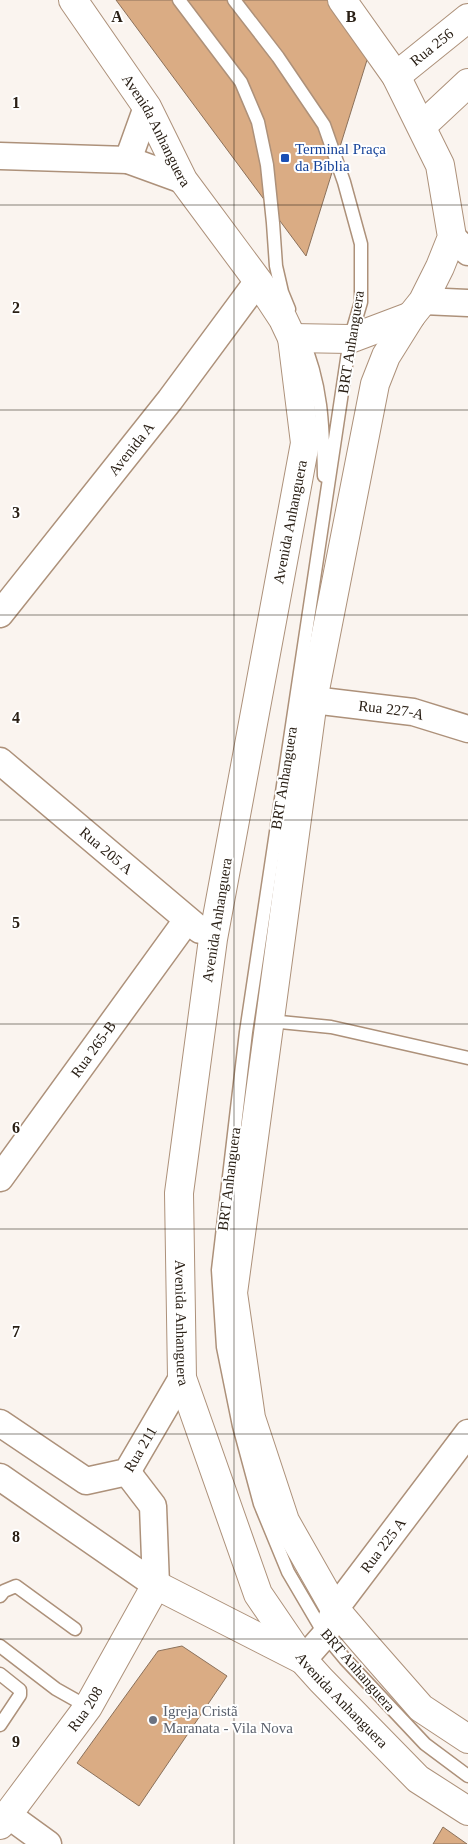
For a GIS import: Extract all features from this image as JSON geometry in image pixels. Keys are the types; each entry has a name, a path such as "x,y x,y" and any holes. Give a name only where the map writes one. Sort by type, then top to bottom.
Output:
{"main road":[{"name":"Avenida Anhanguera","path":"73,0 147,107 183,180 258,281 297,338 305,443 213,939 179,1193 182,1378 258,1594 303,1660 418,1779 468,1812"},
{"path":"342,0 396,76 422,126 440,165 460,244 440,267 417,309 386,356 375,384 313,700 233,1294 251,1418 285,1522 335,1609 421,1708 468,1739"},
{"name":"Rua 256","path":"396,76 468,18"},
{"path":"422,126 468,83"},
{"path":"297,338 350,340 417,309"},
{"path":"156,1585 303,1660"},
{"name":"Rua 208","path":"4,1820 88,1707 156,1585"}],"street":[{"path":"128,160 147,107"},
{"path":"0,156 128,160 183,180"},
{"name":"Avenida A","path":"0,614 170,400 258,281"},
{"path":"417,309 468,303"},
{"name":"Rua 227-A","path":"313,700 413,712 468,729"},
{"name":"Rua 205 A","path":"0,761 187,920 213,939"},
{"name":"Rua 265-B","path":"0,1178 187,920"},
{"name":"Rua 211","path":"0,1423 86,1481 127,1472 182,1378"},
{"name":"Rua 225 A","path":"303,1660 325,1635 335,1609 468,1433"},
{"path":"127,1472 153,1506 156,1585"},
{"path":"0,1477 156,1585"},
{"path":"4,1820 48,1844"}],"lane":[{"name":"BRT Anhanguera","path":"179,0 241,82 258,122 267,165 276,266 282,292 297,338 311,360 322,414 325,508"},
{"name":"BRT Anhanguera","path":"234,0 278,57 324,125 344,182 361,244 361,302 350,340 246,1032 218,1270 223,1347 239,1426 260,1504 288,1572 325,1635 426,1744 468,1776"},
{"path":"270,1021 331,1027 468,1058"},
{"path":"0,1596 4,1591 16,1586 75,1629"},
{"path":"0,1646 56,1689 88,1707"},
{"path":"0,1674 20,1690 20,1695 0,1724"}],"building":[{"name":"Terminal Praça da Bíblia","path":"116,0 328,0 365,50 367,60 306,256"},
{"name":"Igreja Cristã Maranata - Vila Nova","path":"182,1646 227,1676 139,1806 77,1763 158,1651"},
{"path":"443,1827 467,1844 433,1844"}],"place":[{"name":"Terminal Praça da Bíblia","path":"285,158"},
{"name":"Igreja Cristã Maranata - Vila Nova","path":"153,1720"}]}
